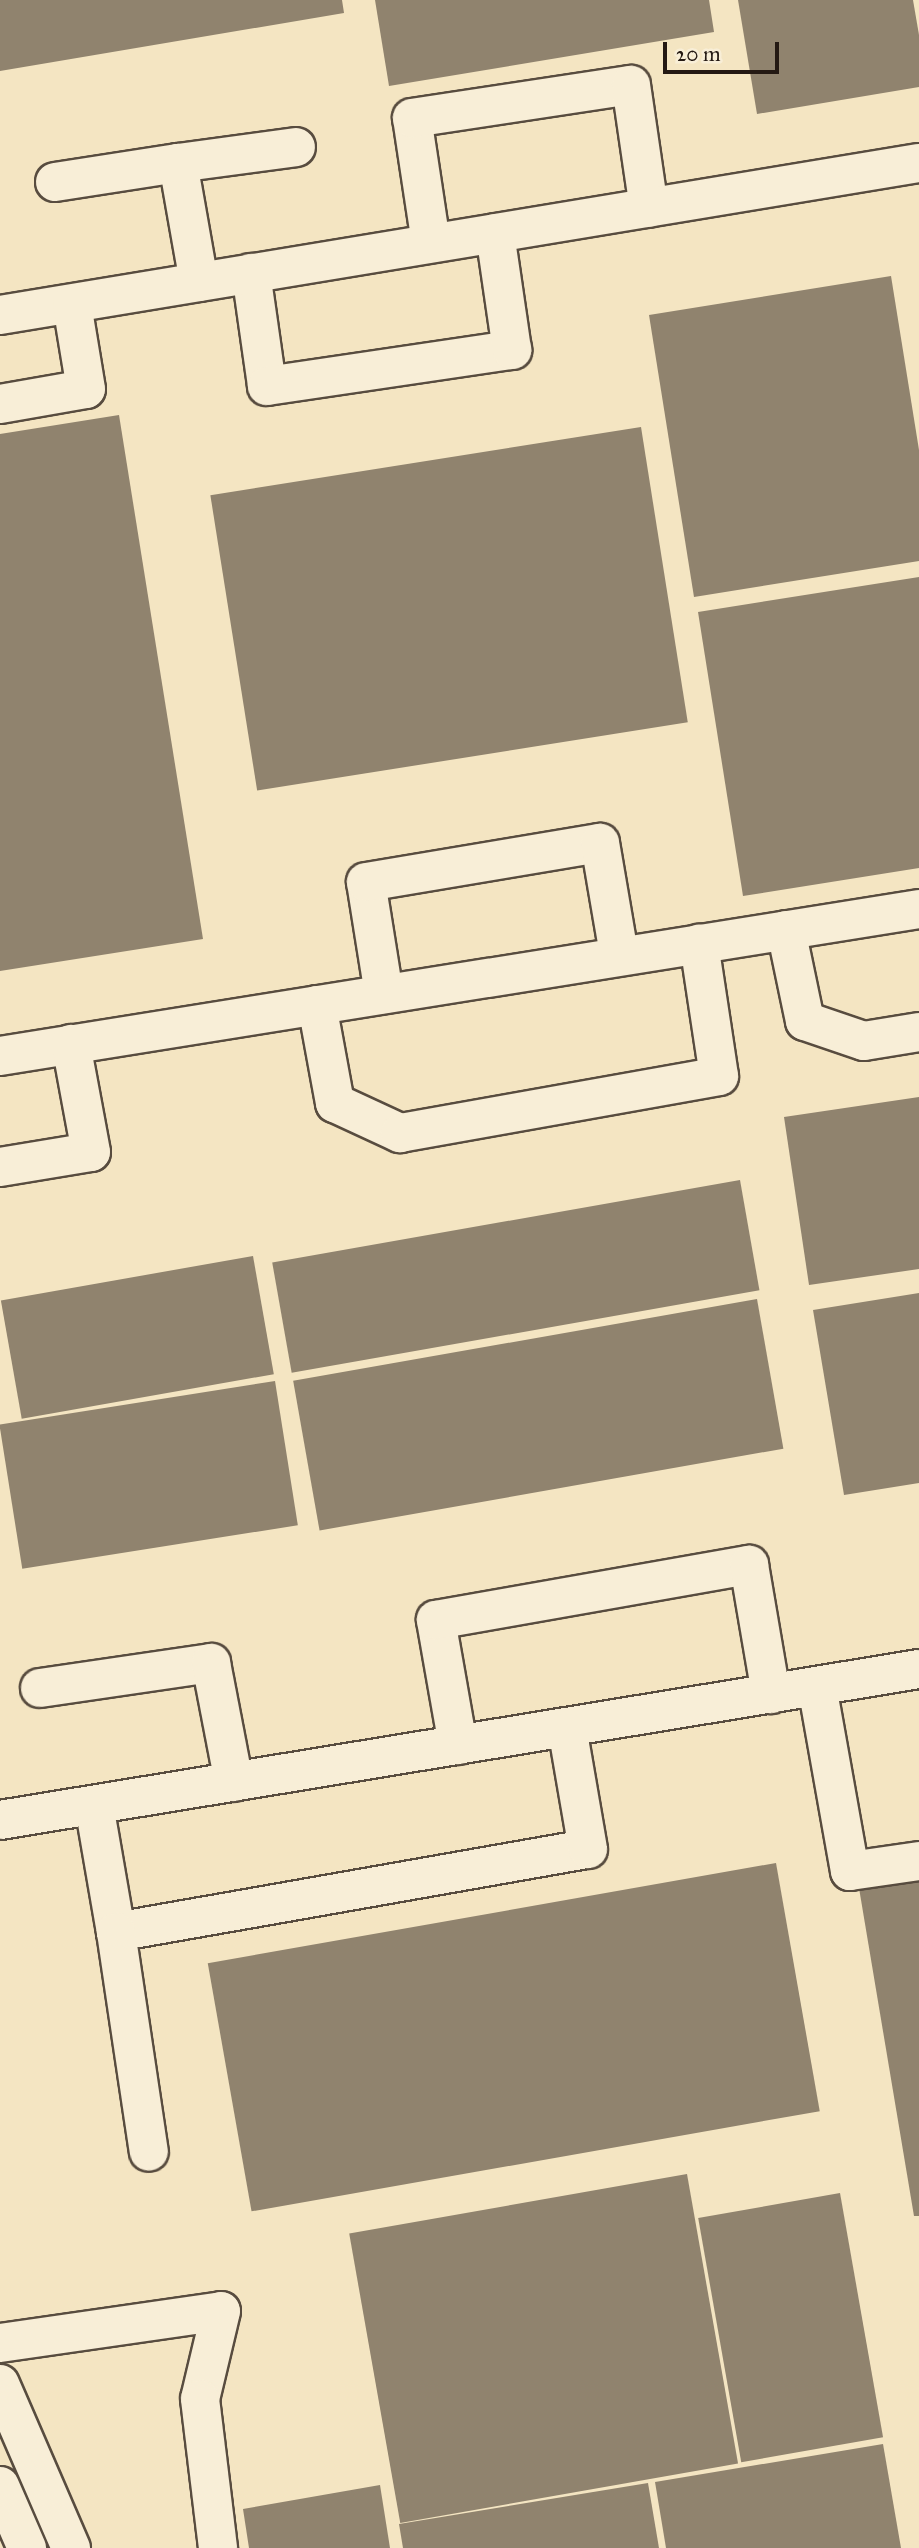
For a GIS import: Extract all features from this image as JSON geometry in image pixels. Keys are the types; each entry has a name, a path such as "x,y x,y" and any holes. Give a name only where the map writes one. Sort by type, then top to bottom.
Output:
{"street":[{"path":"431,243 412,118 631,85 649,208"},
{"path":"55,182 296,147"},
{"path":"178,163 200,282"},
{"path":"0,316 919,163"},
{"path":"251,273 267,386 512,350 495,233"},
{"path":"0,404 86,389 72,304"},
{"path":"384,994 366,882 600,844 619,954"},
{"path":"0,1056 619,954 919,909"},
{"path":"786,930 805,1021 864,1041 919,1032"},
{"path":"317,1004 335,1103 400,1133 719,1076 699,943"},
{"path":"0,1167 91,1152 71,1044"},
{"path":"458,1745 436,1620 749,1565 771,1694"},
{"path":"40,1688 211,1663 234,1782"},
{"path":"0,1820 919,1669"},
{"path":"817,1686 850,1871 919,1861"},
{"path":"116,1932 588,1849 566,1727"},
{"path":"94,1805 149,2152"},
{"path":"0,2343 221,2311 200,2399 218,2548"},
{"path":"0,2384 71,2548"},
{"path":"0,2486 27,2548"}],"building":[{"path":"0,0 342,0 344,13 0,71"},
{"path":"375,0 709,0 714,32 389,86"},
{"path":"738,0 913,0 919,35 919,87 757,114"},
{"path":"891,276 919,450 919,561 694,597 649,315"},
{"path":"119,415 203,939 0,971 0,434"},
{"path":"641,427 688,722 257,791 210,495"},
{"path":"919,577 919,868 743,896 698,612"},
{"path":"919,1097 919,1269 809,1285 784,1117"},
{"path":"740,1180 759,1290 292,1373 272,1262"},
{"path":"253,1256 274,1374 22,1419 1,1300"},
{"path":"919,1293 919,1483 844,1495 813,1310"},
{"path":"757,1299 783,1449 320,1530 293,1381"},
{"path":"275,1381 298,1525 22,1569 0,1425"},
{"path":"776,1863 820,2111 252,2211 208,1963"},
{"path":"919,1878 919,2216 914,2216 859,1888"},
{"path":"687,2174 738,2464 400,2523 349,2234"},
{"path":"840,2193 883,2437 741,2462 698,2218"},
{"path":"883,2444 901,2548 666,2548 655,2482"},
{"path":"648,2483 659,2548 403,2548 399,2524"},
{"path":"380,2485 390,2548 249,2548 243,2509"}]}
